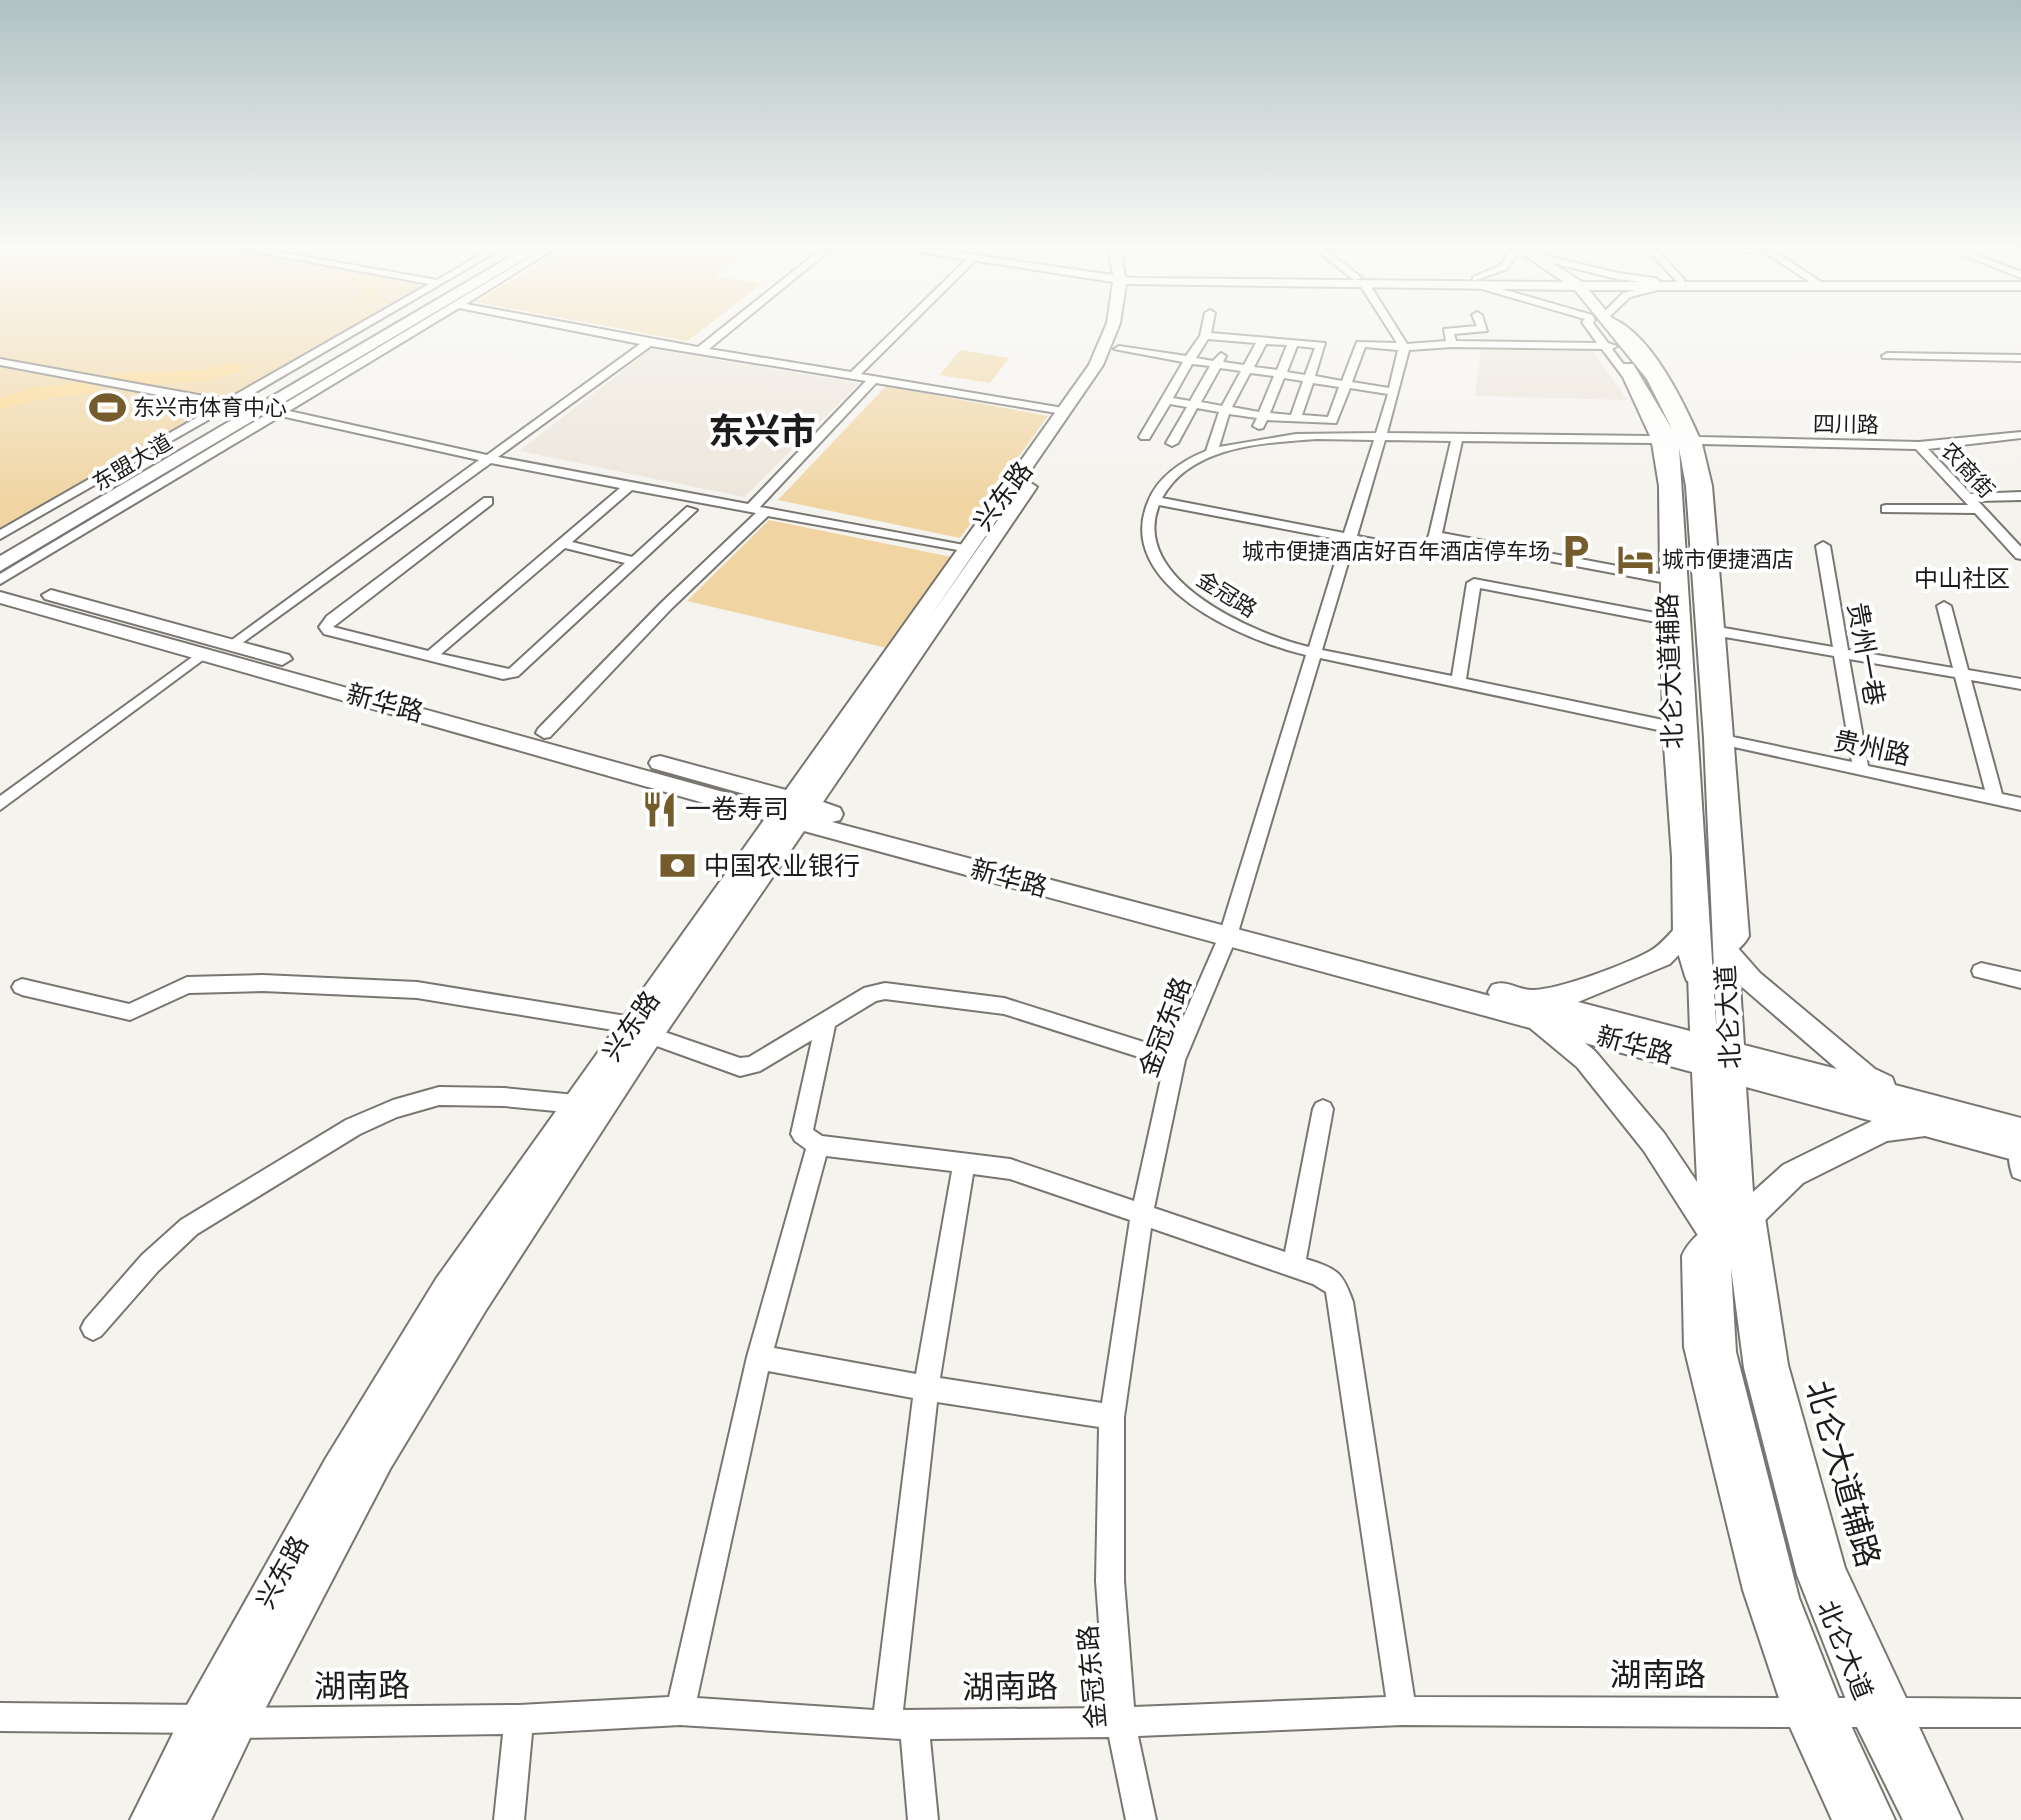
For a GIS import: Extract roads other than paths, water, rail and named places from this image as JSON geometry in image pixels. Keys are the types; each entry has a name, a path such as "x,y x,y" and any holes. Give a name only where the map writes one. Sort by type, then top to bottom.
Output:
{"highway":[{"name":"东盟大道","path":"0,549 235,406 363,334"},
{"name":"东盟大道","path":"0,565 390,334"}],"main road":[{"name":"兴东路","path":"794,810 964,549 1029,463 1104,348 1110,334"},
{"name":"兴东路","path":"190,1820 236,1724 378,1457 641,1030 794,810 1102,382 1119,349 1121,334"},
{"name":"北仑大道","path":"1604,334 1609,346 1636,378 1677,440 1673,581 1694,626 1720,739 1736,1223"},
{"name":"北仑大道","path":"1613,334 1654,378 1694,486 1694,626 1678,729 1690,928 1700,994 1704,1054 1760,1368 1815,1575 1882,1711 1924,1820"},
{"name":"新华路","path":"0,581 544,733 794,810"},
{"name":"新华路","path":"0,597 202,654 1934,1116 2021,1149"},
{"path":"1528,1007 1562,997 1661,957 1690,928"},
{"path":"1725,949 1751,980 1865,1077 1934,1116"},
{"path":"1528,1007 1586,1059 1654,1142 1736,1223 1793,1174 1884,1129 1934,1116"},
{"name":"兴东路","path":"150,1820 201,1719 338,1470 447,1290 576,1104 641,1030"},
{"name":"北仑大道","path":"1811,1712 1875,1820"}],"street":[{"path":"0,535 235,406 355,334"},
{"path":"0,581 409,334"},
{"path":"607,334 1063,411"},
{"path":"701,350 721,334"},
{"path":"853,376 896,334"},
{"path":"1395,334 1404,347"},
{"path":"1449,334 1452,344"},
{"path":"1145,437 1205,336 1322,346 1295,419"},
{"path":"1172,443 1231,340"},
{"path":"234,645 649,342"},
{"path":"1211,453 1225,410 1261,343"},
{"path":"1260,440 1256,432 1293,344"},
{"path":"1167,400 1264,416 1332,421 1361,344 1404,347 1452,344 1609,346"},
{"name":"金冠东路","path":"1141,1820 1121,1722 1110,1581 1112,1417 1142,1214 1175,1060 1230,928 1394,392 1404,347"},
{"path":"1119,349 1394,392"},
{"path":"1887,356 2021,358"},
{"path":"0,362 235,406"},
{"path":"544,733 760,509 874,379"},
{"path":"279,412 489,459 964,549"},
{"name":"四川路","path":"1677,440 1919,446 2021,435"},
{"path":"1457,438 1435,536 1427,553 1153,500 1180,471 1211,453 1260,440 1317,436 1677,440"},
{"name":"农商街","path":"1919,446 2021,555"},
{"path":"433,654 630,485"},
{"path":"1966,498 2021,496"},
{"name":"金冠路","path":"1153,500 1147,523 1162,567 1186,594 1244,630 1315,651 1678,729"},
{"path":"488,501 326,627 329,631 433,654 503,674 513,673 691,510"},
{"path":"1886,509 1977,509"},
{"path":"1435,536 1673,581"},
{"path":"561,543 635,562"},
{"name":"贵州一巷","path":"1823,546 1861,770"},
{"path":"1458,682 1474,583 2021,684"},
{"path":"1944,606 1995,799"},
{"path":"0,804 202,654"},
{"name":"贵州路","path":"1720,739 2021,804"},
{"path":"1981,971 2021,980"},
{"path":"22,987 130,1012 187,985 263,983 417,990 641,1030 740,1067 768,1058 871,994 885,991 1004,1006 1175,1060"},
{"path":"826,1022 802,1134 818,1145 1010,1169 1320,1275 1335,1285 1341,1302 1402,1711"},
{"path":"93,1328 150,1263 189,1227 353,1127 393,1109 439,1096 504,1097 576,1104"},
{"path":"1293,1267 1323,1109"},
{"path":"680,1711 759,1357 818,1145"},
{"path":"923,1820 900,1725 926,1388 964,1163"},
{"path":"1736,1223 1693,1256 1696,1347 1757,1590 1811,1712 1847,1820"},
{"path":"759,1357 926,1388 1112,1417"},
{"name":"湖南路","path":"0,1717 201,1719 236,1724 519,1719 680,1711 900,1725 1121,1722 1402,1711 2021,1713"},
{"path":"1882,1711 1947,1820"},
{"path":"509,1820 519,1719"}],"waterway":[{"path":"114,379 200,376 235,368"},
{"path":"0,404 31,394 89,388"}],"place":[{"name":"东兴市体育中心","path":"107,407"},
{"name":"城市便捷酒店好百年酒店停车场","path":"1576,551"},
{"name":"城市便捷酒店","path":"1636,559"},
{"name":"一卷寿司","path":"659,809"},
{"name":"中国农业银行","path":"678,866"}],"district":[{"name":"东兴市","path":"762,431"},
{"name":"中山社区","path":"1962,579"}]}
